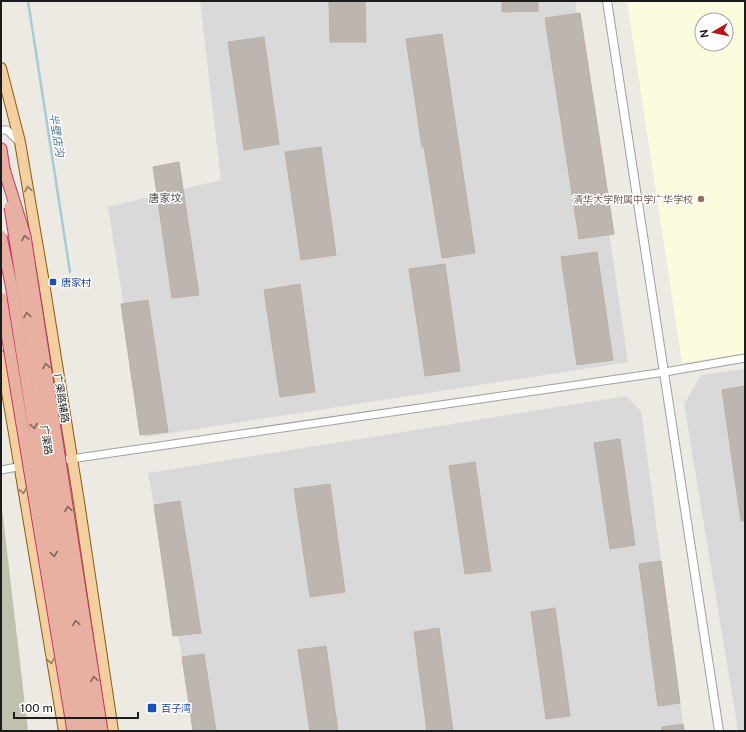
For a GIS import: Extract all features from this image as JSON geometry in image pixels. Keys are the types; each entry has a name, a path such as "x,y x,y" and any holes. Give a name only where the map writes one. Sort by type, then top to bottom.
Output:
{"highway":[{"name":"广渠路","path":"1,149 93,731"},
{"path":"4,169 25,236 102,731"},
{"name":"广渠路","path":"1,236 12,292 82,731"},
{"path":"1,298 73,731"}],"main road":[{"name":"广渠路辅路","path":"1,68 20,142 86,545 113,731"},
{"path":"1,356 64,731"}],"street":[{"path":"607,1 719,731"},
{"path":"1,130 7,130 20,142"},
{"path":"1,470 72,458 664,372 745,358"},
{"path":"6,384 23,395 35,399 46,394 58,375"},
{"path":"34,551 47,538 66,533 77,537 86,545"}],"shaded area":[{"path":"200,1 575,1 628,362 145,437 108,207 221,180"},
{"name":"清华大学附属中学广华学校","path":"627,1 745,1 745,353 682,363"},
{"path":"745,369 745,731 738,731 684,404 701,375"},
{"path":"626,396 641,411 684,731 193,731 182,657 148,473"},
{"path":"1,500 28,731 1,731"}],"building":[{"path":"329,1 365,1 366,42 330,42"},
{"path":"502,1 538,1 538,11 502,12"},
{"path":"580,13 614,234 579,239 545,18"},
{"path":"442,34 475,253 442,258 424,147 422,147 406,39"},
{"path":"264,37 279,144 244,150 228,42"},
{"path":"321,147 336,255 301,260 285,152"},
{"path":"179,162 199,295 172,298 153,167"},
{"path":"597,252 613,360 577,365 561,257"},
{"path":"445,264 460,371 425,376 409,269"},
{"path":"300,284 315,392 280,397 264,290"},
{"path":"148,300 168,432 140,435 121,304"},
{"path":"745,386 745,521 741,521 722,390"},
{"path":"620,439 635,545 610,549 594,443"},
{"path":"475,462 491,571 465,574 449,466"},
{"path":"330,484 345,592 310,597 294,489"},
{"path":"180,501 201,633 173,636 154,505"},
{"path":"661,561 680,703 658,706 639,564"},
{"path":"555,608 570,716 546,719 531,612"},
{"path":"439,628 453,731 427,731 414,632"},
{"path":"326,646 338,731 310,731 298,650"},
{"path":"204,654 216,731 193,731 182,657"},
{"path":"683,724 684,731 662,731 662,727"}],"waterway":[{"name":"半壁店沟","path":"28,1 70,272"}],"place":[{"name":"清华大学附属中学广华学校","path":"701,199"},
{"name":"唐家村","path":"53,282"},
{"name":"百子湾","path":"152,708"}],"district":[{"name":"唐家坟","path":"165,198"}]}
